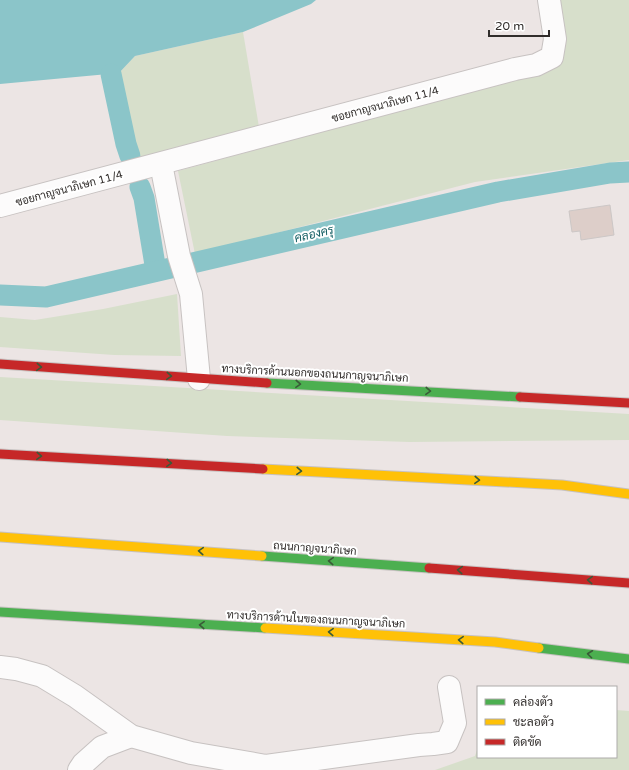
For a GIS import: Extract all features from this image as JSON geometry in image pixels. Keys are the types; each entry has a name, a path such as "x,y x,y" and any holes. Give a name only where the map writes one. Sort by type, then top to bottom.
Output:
{"main road":[{"name":"ทางบริการด้านนอกของถนนกาญจนาภิเษก","path":"0,364 199,378 629,403"},
{"path":"0,454 562,485 629,494"},
{"path":"562,485 614,482"},
{"name":"ถนนกาญจนาภิเษก","path":"0,537 629,583"},
{"name":"ทางบริการด้านในของถนนกาญจนาภิเษก","path":"0,612 495,642 629,659"}],"street":[{"name":"ซอยกาญจนาภิเษก 11/4","path":"0,206 515,69 536,65 552,57 555,39 549,0"},
{"path":"161,164 179,256 191,294 199,378"},
{"path":"0,667 16,669 42,676 75,696 131,736 191,753 266,766 447,742 455,723 449,687"},
{"path":"79,770 83,764 102,747 131,736"}],"green space":[{"path":"557,0 629,0 629,160 475,182 195,254 178,171 547,70"},
{"path":"243,32 259,127 137,160 125,116 119,73 135,56"},
{"path":"177,294 181,356 114,355 0,347 0,317 35,320 103,309"},
{"path":"0,377 629,414 629,440 410,442 227,436 0,420"},
{"path":"617,710 629,711 629,770 435,770 475,756 477,750 477,758 617,758"}],"water":[{"path":"0,0 316,0 311,4 243,32 135,56 119,73 0,84"}],"building":[{"path":"610,205 614,235 581,240 580,231 572,232 569,211"}],"waterway":[{"path":"111,74 130,156"},
{"name":"คลองครุ","path":"0,295 46,297 498,192 610,173 629,172"},
{"path":"140,187 144,198 156,271"}],"traffic: fast":[{"path":"267,383 520,397"},
{"path":"262,556 429,568"},
{"path":"0,612 265,628"},
{"path":"539,648 629,659"}],"traffic: slow":[{"path":"263,469 562,485 629,494"},
{"path":"0,537 262,556"},
{"path":"265,628 495,642 539,648"}],"traffic: jam":[{"path":"0,364 267,383"},
{"path":"520,397 629,403"},
{"path":"0,454 263,469"},
{"path":"429,568 629,583"}]}
